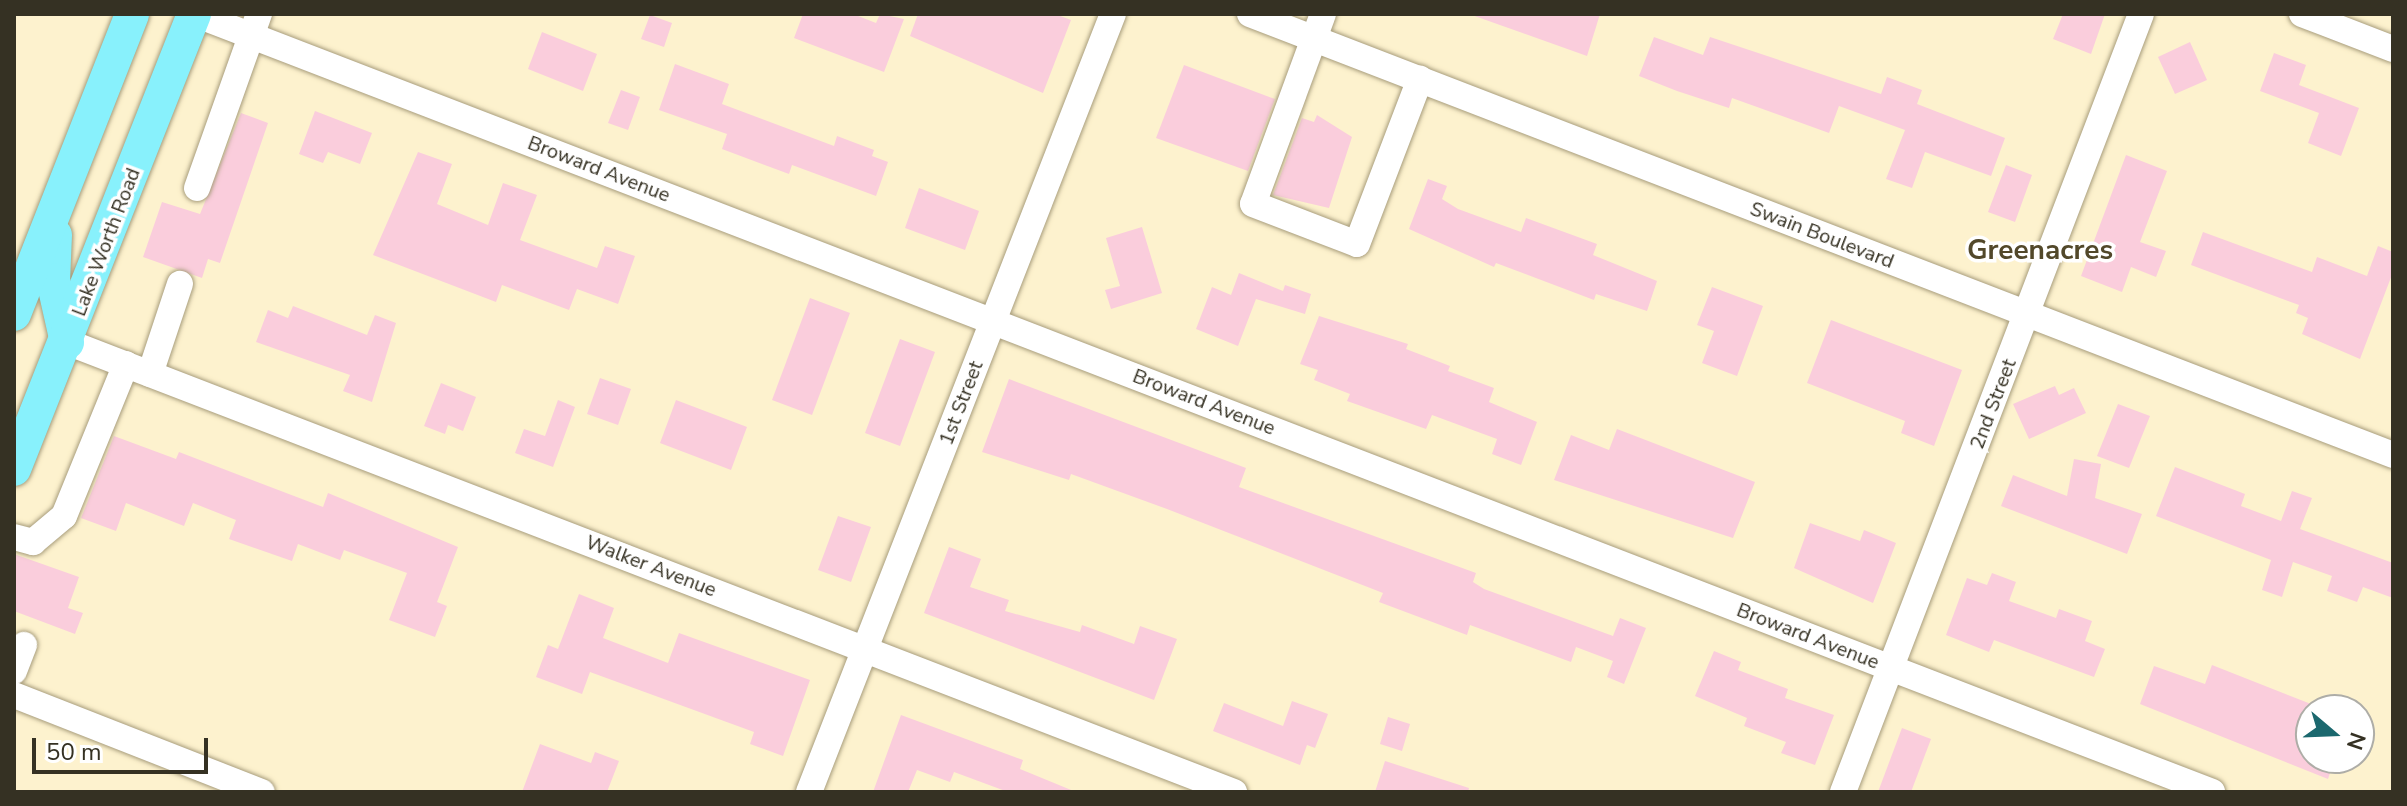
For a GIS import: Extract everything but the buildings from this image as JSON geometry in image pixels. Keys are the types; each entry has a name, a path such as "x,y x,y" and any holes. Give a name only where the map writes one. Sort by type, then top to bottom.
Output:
{"main road":[{"path":"17,297 132,14"},
{"name":"Lake Worth Road","path":"14,469 195,14"},
{"path":"56,206 53,280 67,342"}],"street":[{"name":"Broward Avenue","path":"195,14 256,25 993,321 2212,792"},
{"name":"1st Street","path":"809,792 1113,14"},
{"name":"Swain Boulevard","path":"1250,14 1318,26 1420,79 2393,455"},
{"name":"2nd Street","path":"1843,792 2141,14"},
{"path":"2302,14 2393,49"},
{"path":"197,188 256,25"},
{"path":"1318,26 1253,204 1357,244 1420,79"},
{"path":"150,374 180,284"},
{"name":"Walker Avenue","path":"67,342 1234,792"},
{"path":"14,537 33,542 64,516 126,364"},
{"path":"14,671 24,645"},
{"path":"14,695 262,792"}],"district":[{"name":"Greenacres","path":"2040,250"}]}
